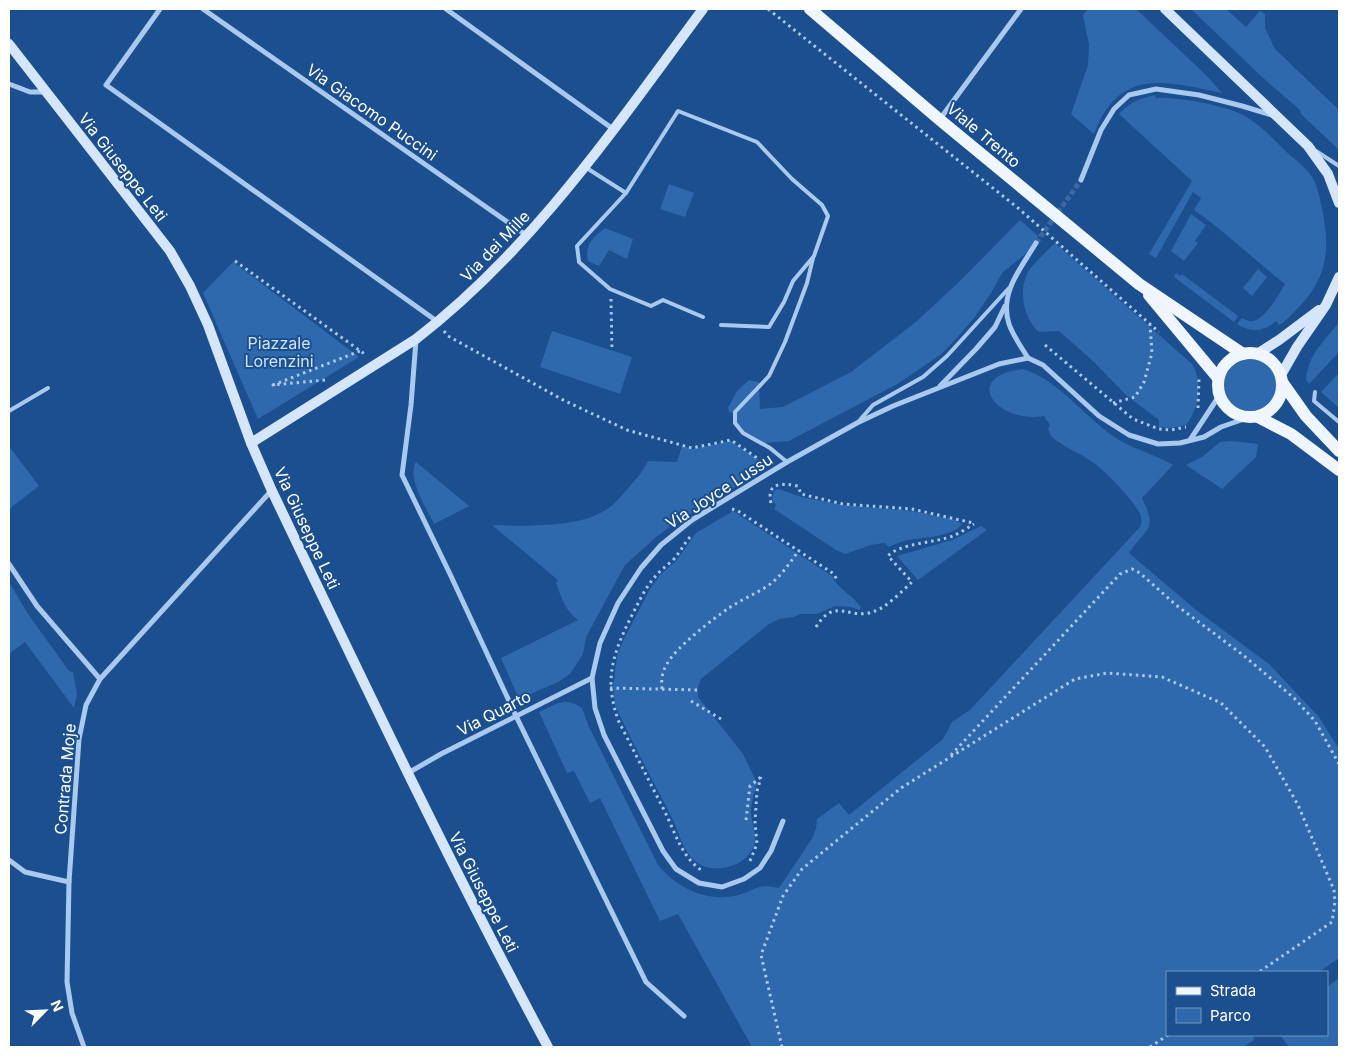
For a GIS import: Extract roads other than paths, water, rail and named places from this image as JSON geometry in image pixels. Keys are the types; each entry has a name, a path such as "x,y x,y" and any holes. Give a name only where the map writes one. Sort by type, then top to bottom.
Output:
{"main road":[{"name":"Via dei Mille","path":"251,443 416,339 438,322 527,236 586,167 703,9"},
{"name":"Viale Trento","path":"810,9 940,120 1139,284 1244,354"},
{"path":"1165,9 1308,146 1328,174 1339,202"},
{"name":"Via Giuseppe Leti","path":"9,44 170,251 190,286 208,324 251,443 272,491 408,773 510,977 548,1047"},
{"path":"1253,417 1270,411 1278,402 1282,392 1282,379 1297,347 1326,305 1339,279"},
{"name":"Viale Trento","path":"1139,284 1218,378"},
{"path":"1257,354 1326,305"},
{"path":"1339,451 1306,416 1271,361 1257,354 1244,354 1229,360 1223,367 1218,378 1220,396 1225,406 1235,414 1253,417 1292,434 1339,470"}],"street":[{"path":"160,9 106,85 438,322"},
{"name":"Via Giacomo Puccini","path":"203,9 527,236"},
{"path":"446,9 614,129"},
{"path":"1012,9 1017,14"},
{"path":"940,120 1021,9"},
{"path":"9,84 30,92 46,92"},
{"path":"1080,180 1101,130 1114,109 1129,95 1156,89 1199,95 1278,117"},
{"path":"938,388 995,327 1006,306 1009,288 1036,243"},
{"path":"1006,306 1009,325 1028,358 1043,365 1099,416 1129,435 1158,444 1180,443 1253,417"},
{"path":"416,339 411,405 402,475 516,716 646,982 684,1016"},
{"name":"Via Joyce Lussu","path":"783,821 771,851 760,868 744,879 722,887 699,883 676,869 663,851 604,735 596,708 592,678 600,643 618,602 641,568 661,545 692,520 787,462 857,423 938,388 999,364 1028,358"},
{"path":"1190,440 1220,396"},
{"name":"Contrada Moje","path":"84,1047 72,1013 67,982 69,882 79,739 86,705 100,679 272,491"},
{"path":"9,564 37,606 100,679"},
{"name":"Via Quarto","path":"408,773 440,754 592,678"},
{"path":"9,860 25,872 69,882"}],"lane":[{"path":"702,317 663,300 651,306 610,289 579,262 577,246 626,193 678,111 757,142 792,179 822,204 828,216 807,283 785,342 769,376 735,412 736,423 743,433 770,448 787,462"},
{"path":"1308,146 1339,166"},
{"path":"586,167 626,193"},
{"path":"721,325 769,327 784,302 793,281 814,256"},
{"path":"857,423 873,405 923,377 947,356 1009,288"},
{"path":"9,411 48,388"},
{"path":"1316,392 1314,401 1339,422"}],"tunnel":[{"path":"1036,243 1081,180"}],"park label":[{"name":"Piazzale Lorenzini","path":"279,352"}]}
